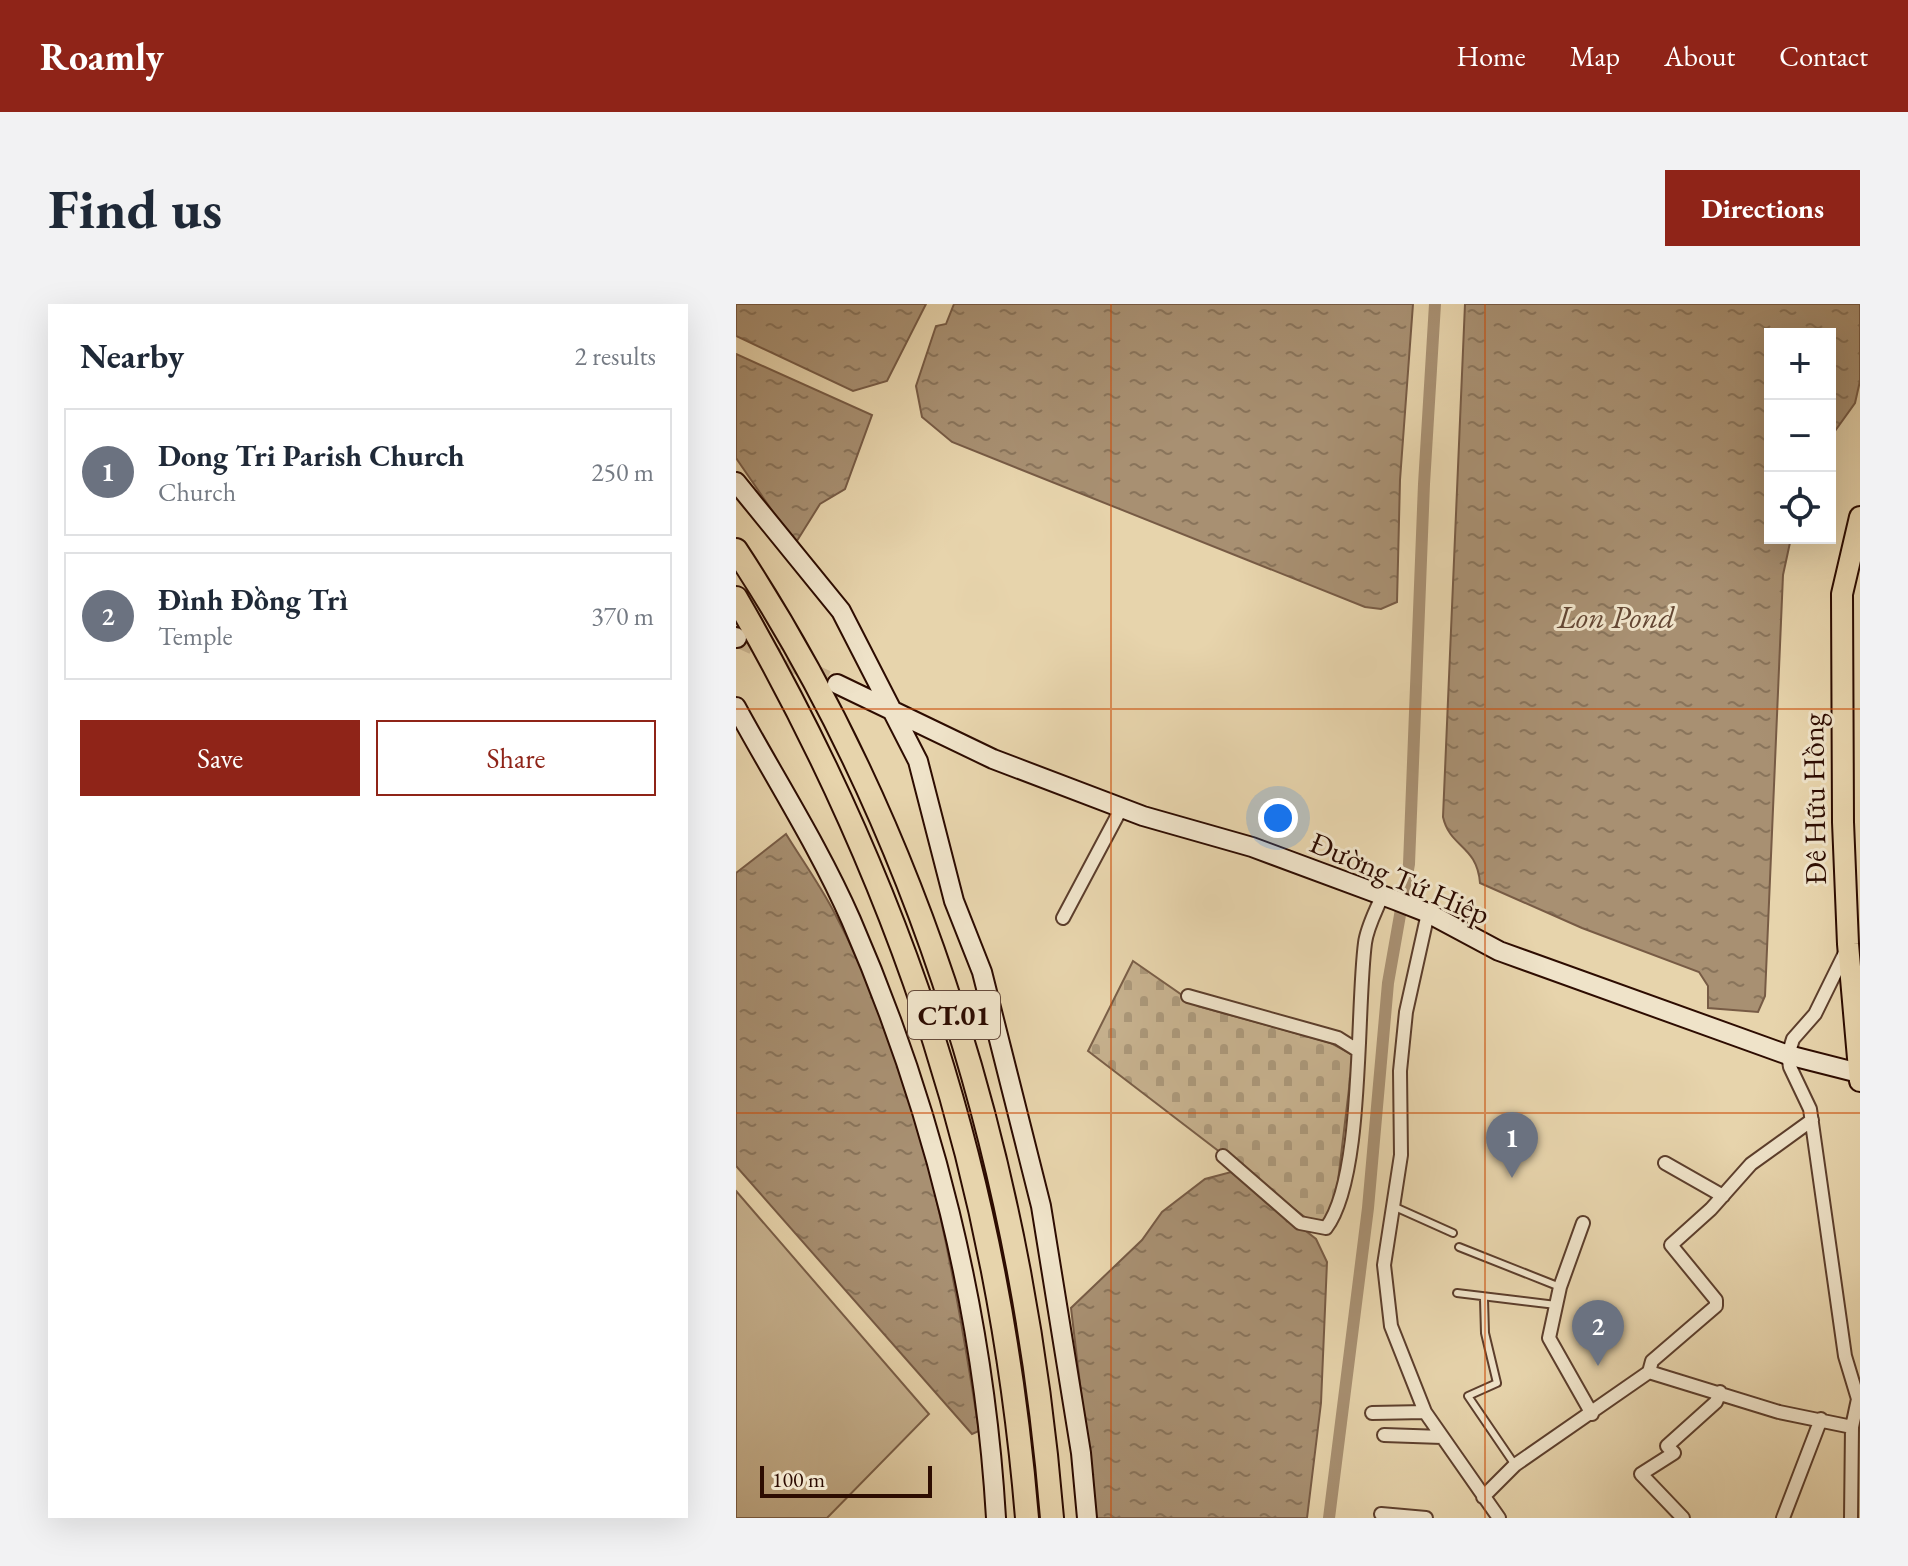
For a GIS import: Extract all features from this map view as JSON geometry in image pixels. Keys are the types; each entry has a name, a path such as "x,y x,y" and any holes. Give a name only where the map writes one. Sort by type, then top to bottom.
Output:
{"highway":[{"name":"CT.01","path":"736,550 827,708 890,839 949,997 983,1110 1019,1263 1045,1432 1052,1518"},
{"name":"CT.01","path":"736,598 780,674 832,776 870,860 934,1030 991,1248 1019,1428 1027,1518"}],"main road":[{"name":"Đê Hữu Hồng","path":"1860,517 1842,594 1843,822 1848,944 1860,1081"}],"street":[{"path":"736,482 841,611 918,761 954,901 982,972 1041,1206 1081,1453 1087,1518"},
{"name":"Đường Tứ Hiệp","path":"837,684 993,759 1122,807 1252,847 1388,898 1424,912 1499,951 1788,1055 1860,1073"},
{"path":"736,707 850,918 898,1039 955,1228 976,1351 996,1518"},
{"path":"1063,918 1122,807"},
{"path":"1223,1156 1300,1223 1326,1228 1335,1215 1347,1174 1365,940 1388,898"},
{"path":"1424,912 1406,1012 1395,1207 1384,1265 1391,1326 1425,1412 1499,1518"},
{"path":"1848,944 1838,972 1815,1014 1793,1039 1788,1055 1812,1120 1845,1356 1859,1397 1852,1427 1851,1518"},
{"path":"1188,996 1338,1038 1357,1050"},
{"path":"1483,1497 1515,1465 1649,1372 1652,1361 1716,1306 1716,1300 1671,1245 1723,1196 1751,1164 1812,1120"},
{"path":"1665,1163 1723,1196"},
{"path":"1583,1223 1560,1287 1549,1338 1551,1347 1592,1414"},
{"path":"1649,1372 1779,1412 1852,1427"},
{"path":"1681,1518 1641,1474 1674,1453 1667,1446 1716,1402 1720,1392"},
{"path":"1372,1413 1425,1412"},
{"path":"1783,1518 1821,1419"},
{"path":"1384,1435 1442,1437"},
{"path":"1381,1514 1426,1518"}],"lane":[{"path":"1395,1207 1453,1233"},
{"path":"1459,1247 1560,1287"},
{"path":"1457,1293 1484,1299 1556,1305"},
{"path":"1484,1299 1485,1333 1497,1383 1468,1396 1515,1465"}],"green space":[{"path":"1133,961 1198,1006 1331,1043 1353,1055 1335,1206 1324,1224 1306,1218 1088,1051"},
{"path":"736,1191 929,1414 827,1518 736,1518"}],"water":[{"path":"736,304 926,304 887,381 853,391 736,336"},
{"path":"954,304 1413,304 1400,480 1397,602 1381,609 1365,607 952,442 922,417 916,386 936,326 946,324"},
{"name":"Lon Pond","path":"1465,304 1860,304 1860,381 1855,403 1836,430 1836,328 1764,328 1764,544 1790,544 1783,575 1765,996 1758,1012 1708,1008 1708,986 1699,972 1582,928 1480,883 1474,861 1451,835 1443,817"},
{"path":"736,354 872,415 845,489 820,504 795,544 736,458"},
{"path":"786,834 829,902 864,973 910,1100 957,1298 979,1431 972,1434 736,1166 736,873"},
{"path":"1231,1172 1316,1239 1327,1262 1321,1403 1307,1518 1096,1518 1071,1308 1142,1240 1162,1212 1205,1179"}],"waterway":[{"path":"1329,1518 1368,1208 1388,983 1409,864 1424,484 1435,304"}],"tunnel":[{"path":"737,638 837,684"}],"place":[{"name":"Dong Tri Parish Church","path":"1512,1178"},
{"name":"Đình Đồng Trì","path":"1598,1366"}]}
